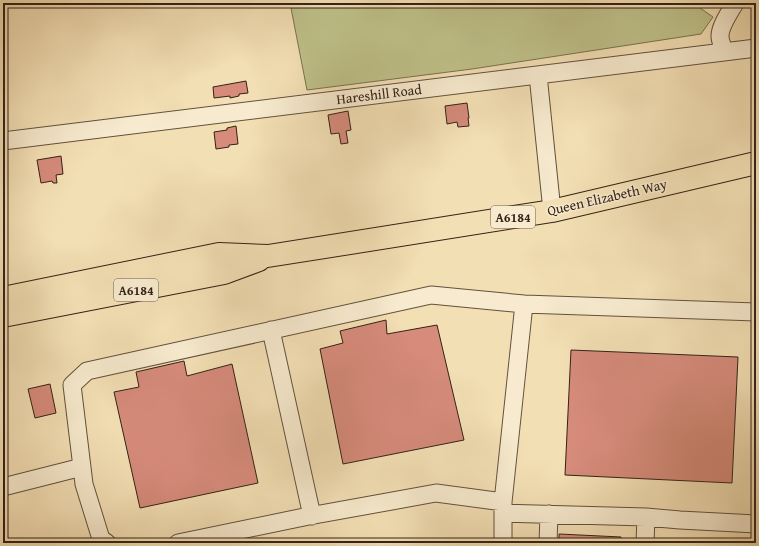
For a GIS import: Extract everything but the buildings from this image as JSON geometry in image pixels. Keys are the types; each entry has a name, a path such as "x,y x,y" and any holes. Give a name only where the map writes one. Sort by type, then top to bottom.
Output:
{"main road":[{"name":"Queen Elizabeth Way","path":"3,298 219,254 268,256 552,210 756,163"},
{"name":"Queen Elizabeth Way","path":"3,316 224,273 268,256"}],"street":[{"path":"724,52 720,37 721,31 735,3"},
{"name":"Hareshill Road","path":"3,141 756,48"},
{"path":"538,74 552,210"},
{"path":"107,543 101,539 84,484 72,385 87,371 430,295 524,304 756,312"},
{"path":"503,543 503,508 524,304"},
{"path":"271,330 312,516"},
{"path":"3,487 82,467"},
{"path":"178,543 436,493 503,508 549,514 646,517 756,524"},
{"path":"548,543 549,514"},
{"path":"645,543 646,517"}],"green space":[{"path":"290,3 693,3 713,17 701,34 472,69 307,90"}]}
